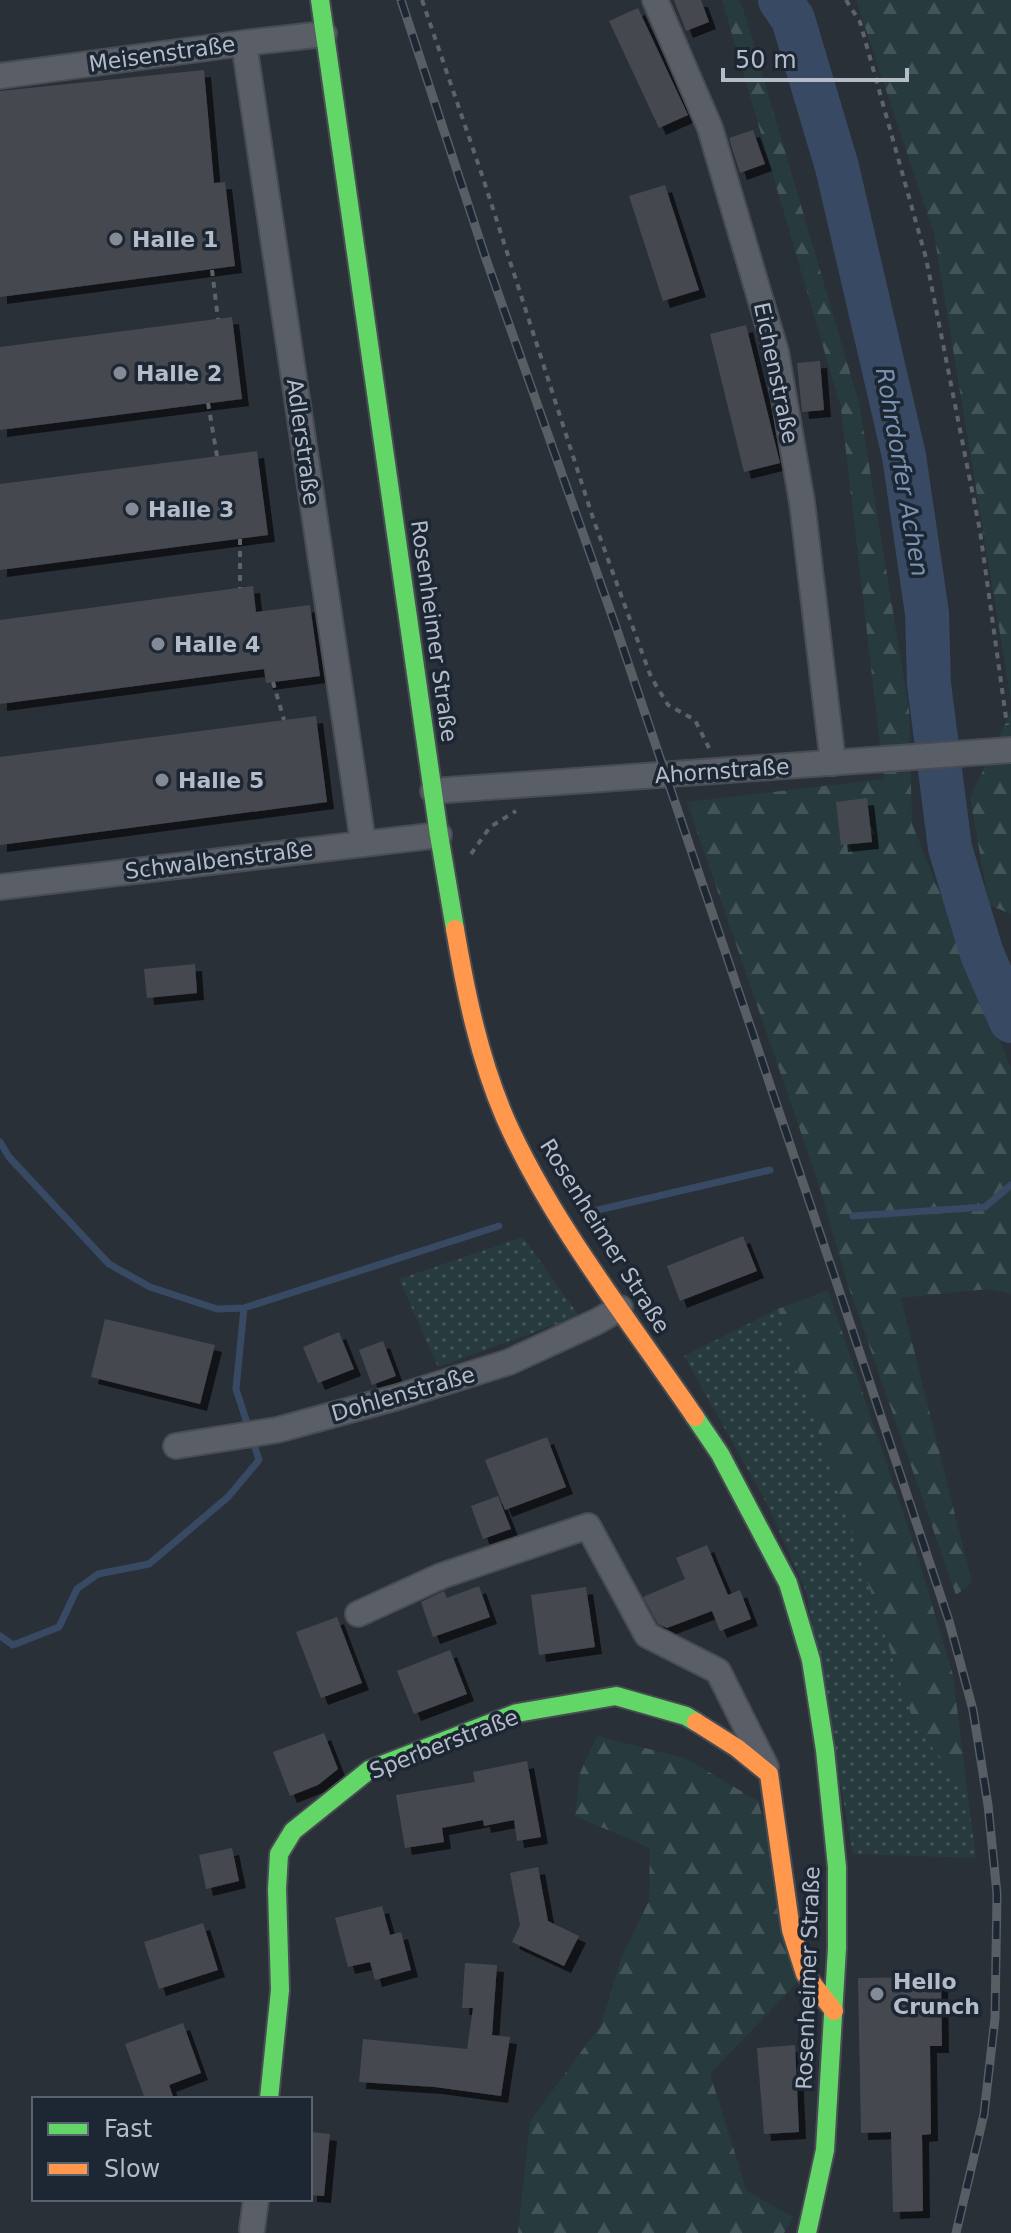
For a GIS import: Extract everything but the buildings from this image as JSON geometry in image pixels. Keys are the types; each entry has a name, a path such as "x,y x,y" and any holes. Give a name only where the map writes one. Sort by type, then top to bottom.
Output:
{"main road":[{"name":"Rosenheimer Straße","path":"320,0 439,835 468,1000 480,1050 505,1117 532,1173 720,1454 788,1583 807,1647 825,1750 837,1867 834,2011 825,2150 807,2233"},
{"name":"Sperberstraße","path":"269,2097 280,1990 279,1854 293,1831 369,1770 517,1713 616,1696 686,1716 737,1748 769,1774"},
{"path":"769,1774 791,1930 805,1974 834,2011"}],"street":[{"name":"Eichenstraße","path":"655,0 710,128 776,352 802,502 833,763"},
{"name":"Meisenstraße","path":"0,76 324,34"},
{"name":"Adlerstraße","path":"244,43 363,842"},
{"name":"Ahornstraße","path":"433,791 1002,750"},
{"name":"Schwalbenstraße","path":"0,887 439,835"},
{"name":"Dohlenstraße","path":"176,1446 277,1430 398,1397 509,1362 620,1308"},
{"path":"358,1614 441,1576 588,1526 647,1635 718,1671 769,1774"},
{"path":"252,2229 256,2201"}],"path":[{"path":"422,0 594,521 651,677 668,705 695,720 711,752 713,773"},
{"path":"846,0 860,22 926,258 980,531 1002,750"},
{"path":"212,270 218,319"},
{"path":"208,403 217,456"},
{"path":"240,539 240,588"},
{"path":"273,682 284,720"},
{"path":"443,861 470,855 490,827 510,813 525,809"}],"green space":[{"path":"722,0 738,0 742,5 859,403 909,710 912,824 1011,1068 1011,1294 988,1289 901,1298 972,1583 956,1595 847,1282 818,1182 687,802 884,779 841,408"},
{"path":"856,0 1011,0 1011,700 934,234"},
{"path":"1011,711 1011,914 989,905 970,798"},
{"path":"523,1237 579,1316 438,1367 399,1279"},
{"path":"828,1290 916,1551 953,1675 967,1789 915,1726 778,1309"},
{"path":"778,1309 915,1726 967,1789 976,1858 853,1854 806,1591 767,1504 684,1356"},
{"path":"597,1736 685,1758 758,1801 805,1974 710,2074 747,2191 793,2217 784,2233 518,2233 530,2121 601,2025 622,1956 649,1901 650,1848 575,1816 580,1773"}],"waterway":[{"name":"Rohrdorfer Achen","path":"780,0 793,19 837,167 904,456 927,613 929,684 950,848 982,954 1011,1021"},
{"path":"0,1142 9,1157 109,1264 150,1287 217,1309 244,1308 499,1226"},
{"path":"598,1210 770,1170"},
{"path":"853,1216 985,1207 1011,1185"},
{"path":"0,1636 13,1645 59,1627 77,1589 98,1574 149,1564 228,1497 259,1460 236,1389 244,1308"}],"railway":[{"path":"401,0 486,259 616,627 837,1284 949,1621 973,1710 988,1805 997,1894 995,2018 984,2114 956,2233"}],"traffic: fast":[{"path":"320,0 455,929"},
{"path":"695,1417 720,1454 788,1583 811,1660 825,1750 837,1867 837,1948 825,2150 807,2233"},
{"path":"269,2097 280,1990 279,1854 293,1831 369,1770 517,1713 616,1696 686,1716 696,1722"}],"traffic: slow":[{"path":"455,929 481,1049 505,1118 524,1157 568,1234 695,1417"},
{"path":"696,1722 737,1748 769,1774 791,1930 805,1974 834,2011"}],"place":[{"name":"Halle 1","path":"116,239"},
{"name":"Halle 2","path":"120,373"},
{"name":"Halle 3","path":"132,509"},
{"name":"Halle 4","path":"158,644"},
{"name":"Halle 5","path":"162,780"},
{"name":"Hello Crunch","path":"877,1994"}]}
